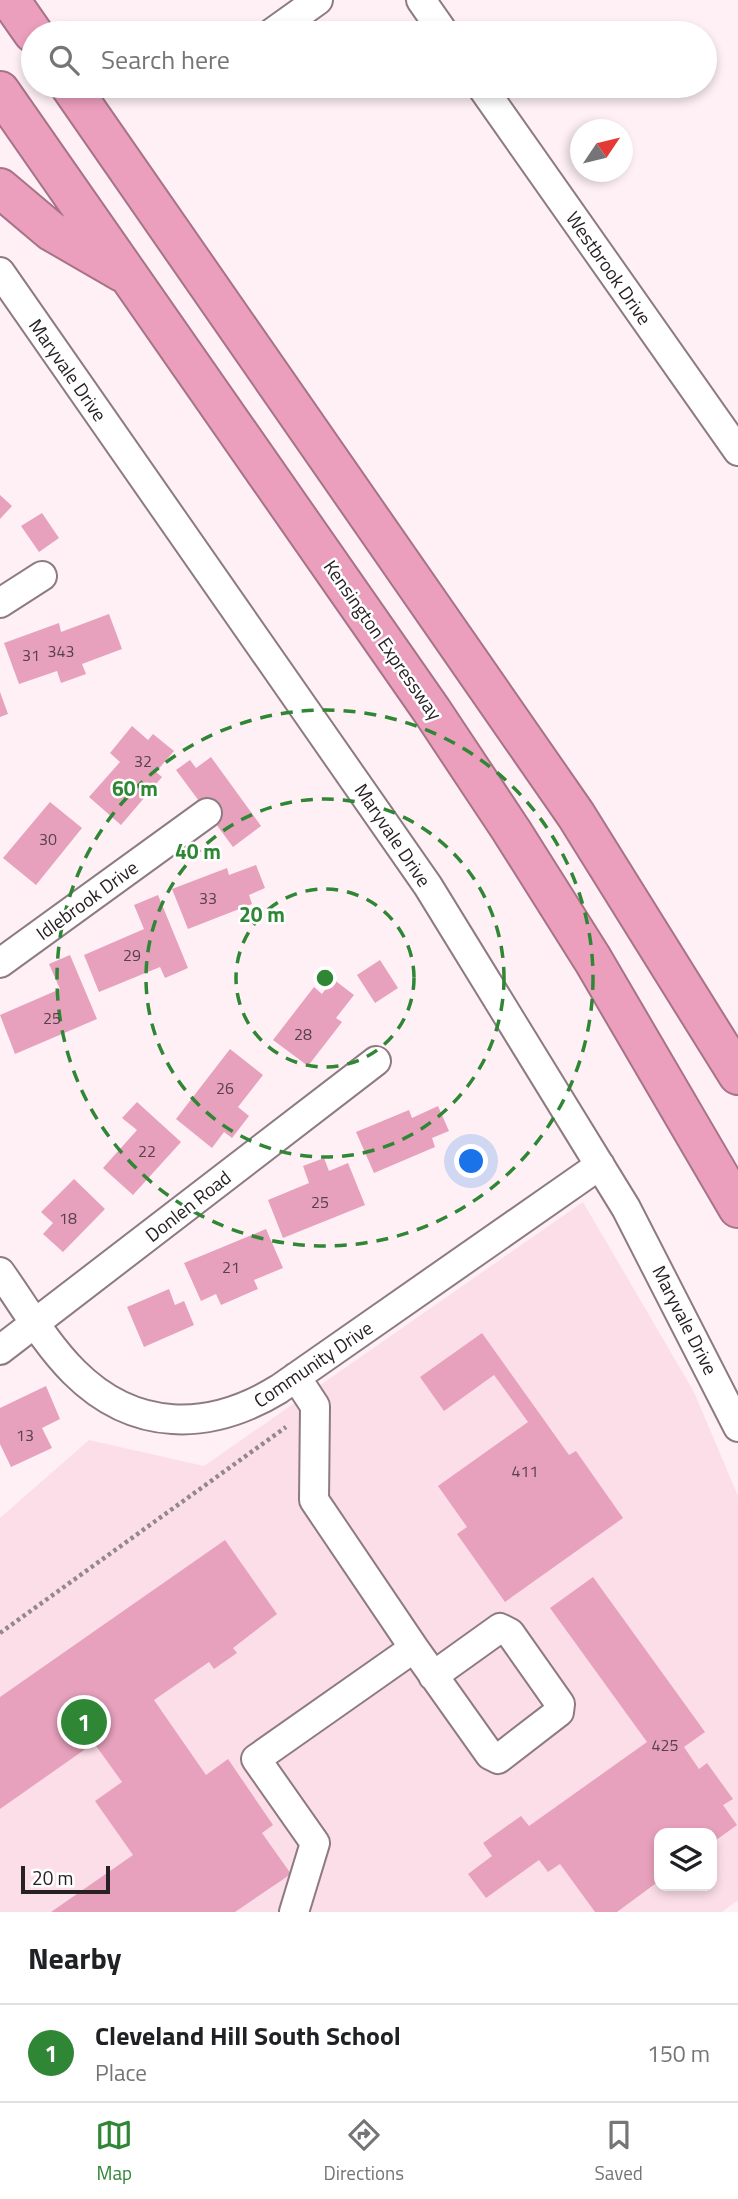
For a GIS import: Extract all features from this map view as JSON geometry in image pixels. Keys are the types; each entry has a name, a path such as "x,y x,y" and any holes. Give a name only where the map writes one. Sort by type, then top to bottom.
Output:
{"highway":[{"path":"10,0 25,21"},
{"name":"Kensington Expressway","path":"0,91 132,278 511,830 593,960 738,1208"},
{"path":"78,98 576,815 738,1075"},
{"path":"0,188 51,231 132,278"}],"street":[{"path":"289,21 318,0"},
{"path":"421,0 436,21"},
{"name":"Westbrook Drive","path":"489,98 738,451"},
{"name":"Maryvale Drive","path":"0,271 428,886 600,1165 665,1280 738,1427"},
{"path":"0,603 42,576"},
{"name":"Idlebrook Drive","path":"0,963 207,813"},
{"name":"Donlen Road","path":"0,1350 376,1061"},
{"name":"Community Drive","path":"0,1272 71,1370 95,1391 123,1407 153,1417 185,1421 217,1418 252,1406 296,1377 600,1165"},
{"path":"296,1377 315,1406 314,1500 433,1676 490,1755 498,1759 559,1712 560,1704 510,1633 504,1629 500,1629 433,1676"},
{"path":"294,1912 315,1843 256,1759 414,1648"}],"path":[{"path":"0,1633 315,1406"}],"shaded area":[{"path":"583,1202 694,1392 738,1496 738,1900 722,1912 0,1912 0,1518 89,1440 204,1466"}],"building":[{"path":"0,495 12,506 0,519"},
{"path":"42,513 59,538 39,552 21,526"},
{"path":"109,614 122,649 82,664 86,674 61,683 57,671 19,684 4,643 59,623 61,632"},
{"path":"0,692 8,714 0,717"},
{"path":"132,726 148,740 153,734 174,751 156,772 162,777 121,825 89,797 120,762 110,753"},
{"path":"211,757 261,826 233,847 176,770 190,760 196,768"},
{"path":"50,802 82,828 36,885 3,858"},
{"path":"256,865 265,888 249,895 252,904 188,929 172,889 227,868 229,875"},
{"path":"158,895 188,968 165,978 160,967 99,992 84,955 144,929 134,905"},
{"path":"70,955 97,1019 15,1054 0,1015 60,989 49,964"},
{"path":"380,960 398,988 375,1003 357,975"},
{"path":"333,979 354,995 336,1018 342,1022 308,1066 273,1040 314,987 322,994"},
{"path":"230,1049 263,1075 238,1107 249,1116 232,1138 224,1132 212,1148 176,1119"},
{"path":"137,1102 181,1142 133,1195 103,1168 137,1130 122,1118"},
{"path":"438,1106 449,1131 432,1138 435,1147 374,1173 356,1132 409,1110 412,1118"},
{"path":"324,1158 329,1171 348,1163 365,1205 283,1238 268,1200 309,1183 303,1166"},
{"path":"74,1179 105,1209 63,1252 43,1234 53,1223 41,1212"},
{"path":"266,1229 283,1268 254,1280 258,1289 221,1305 216,1294 201,1301 184,1263"},
{"path":"169,1289 175,1305 184,1301 194,1325 144,1347 127,1307"},
{"path":"482,1333 569,1455 576,1451 623,1518 505,1602 457,1534 467,1527 438,1486 528,1422 494,1375 444,1411 420,1377"},
{"path":"46,1386 60,1419 42,1428 52,1448 11,1467 0,1444 0,1408"},
{"path":"225,1540 277,1614 233,1648 237,1653 214,1669 209,1662 154,1700 206,1775 228,1759 273,1825 262,1833 291,1874 235,1912 51,1912 133,1855 95,1801 122,1782 94,1743 0,1809 0,1697"},
{"path":"593,1577 705,1732 684,1747 699,1769 707,1763 733,1799 723,1805 737,1825 717,1839 717,1828 654,1828 654,1885 617,1912 595,1912 560,1864 548,1872 539,1860 486,1898 468,1874 492,1856 483,1843 521,1816 529,1826 647,1742 550,1608"}],"place":[{"name":"Cleveland Hill South School","path":"84,1722"}]}
